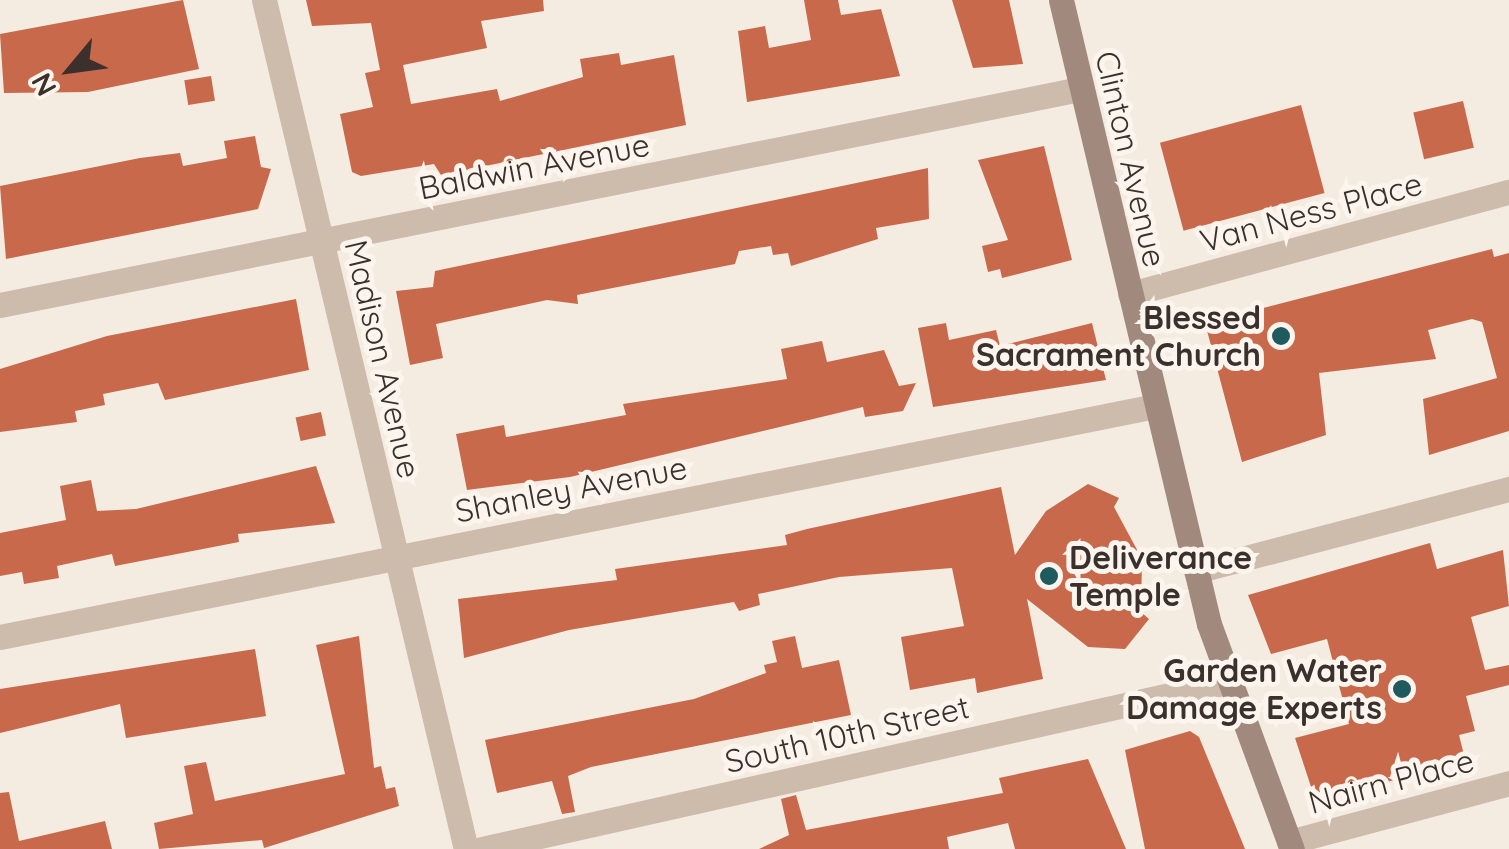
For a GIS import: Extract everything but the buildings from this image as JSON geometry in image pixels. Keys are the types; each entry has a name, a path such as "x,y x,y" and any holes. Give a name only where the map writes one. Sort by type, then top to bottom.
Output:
{"main road":[{"name":"Clinton Avenue","path":"1061,0 1196,571 1227,682 1291,846"}],"street":[{"name":"Madison Avenue","path":"264,0 466,849"},
{"name":"Baldwin Avenue","path":"0,305 1080,90"},
{"name":"Van Ness Place","path":"1130,294 1509,192"},
{"name":"Shanley Avenue","path":"0,637 1155,406"},
{"path":"1196,571 1509,489"},
{"name":"South 10th Street","path":"482,849 1227,682"},
{"name":"Nairn Place","path":"1291,846 1509,783"}],"place":[{"name":"Blessed Sacrament Church","path":"1281,336"},
{"name":"Deliverance Temple","path":"1049,576"},
{"name":"Garden Water Damage Experts","path":"1402,689"}]}
